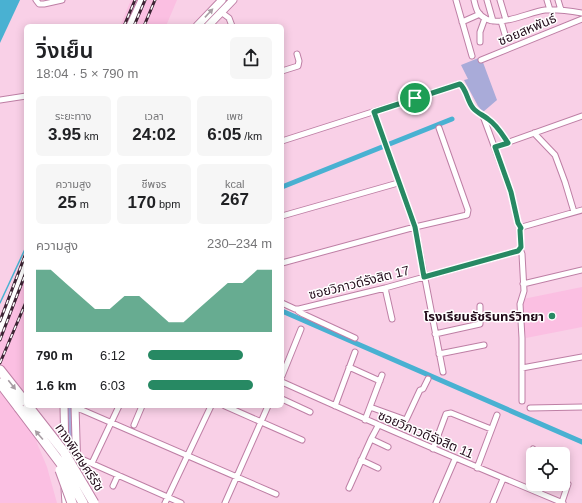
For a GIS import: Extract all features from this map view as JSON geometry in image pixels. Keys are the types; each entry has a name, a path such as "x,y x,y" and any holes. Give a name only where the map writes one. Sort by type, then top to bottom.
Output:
{"highway":[{"path":"0,370 24,400"},
{"name":"ทางพิเศษศรีรัช","path":"0,383 62,465 83,503"},
{"name":"ทางพิเศษศรีรัช","path":"30,408 64,452 94,503"},
{"path":"56,457 72,503"}],"main road":[{"path":"131,24 142,0"},
{"path":"200,24 222,0"},
{"path":"210,24 233,0"},
{"path":"0,329 24,270"},
{"path":"64,408 66,503"},
{"path":"76,503 79,408"}],"street":[{"path":"36,0 39,4 62,0"},
{"path":"456,0 472,56"},
{"path":"474,0 477,11 486,18 493,20 504,21 538,11 550,10 582,13"},
{"path":"487,0 493,20"},
{"path":"500,0 506,38"},
{"path":"547,0 550,10"},
{"path":"558,0 561,10"},
{"path":"221,12 229,18 231,24"},
{"path":"462,22 480,14"},
{"path":"480,42 481,28 486,18"},
{"name":"ซอยสหพันธ์","path":"481,60 582,19"},
{"path":"284,70 298,66 299,61 297,54"},
{"path":"284,140 460,84 472,107 496,126 508,143"},
{"path":"0,100 24,96"},
{"path":"374,112 398,183 415,227 443,372"},
{"path":"483,116 511,192 518,223 521,228 520,249 522,254 524,291 520,304 522,338 522,401"},
{"path":"495,147 582,116"},
{"path":"284,262 415,227 465,216 468,213 439,128"},
{"path":"534,133 555,155 574,212"},
{"path":"284,215 398,183"},
{"path":"521,228 582,210"},
{"name":"ซอยวิภาวดีรังสิต 17","path":"284,304 298,309 385,288 514,252 520,249"},
{"path":"523,284 582,270"},
{"path":"385,288 392,320"},
{"path":"435,334 480,324 480,306"},
{"path":"298,309 298,311 302,314 356,338"},
{"path":"284,371 301,329"},
{"path":"440,354 484,345"},
{"path":"335,406 355,352"},
{"path":"522,368 582,357"},
{"path":"349,367 380,381"},
{"path":"365,420 382,375"},
{"path":"370,407 406,420 420,390 423,389 428,379"},
{"name":"ซอยวิภาวดีรังสิต 11","path":"284,383 378,426 563,503"},
{"path":"284,400 310,412"},
{"path":"530,408 582,407"},
{"path":"81,408 236,478 276,494"},
{"path":"92,463 118,408"},
{"path":"134,424 141,408"},
{"path":"165,503 210,408"},
{"path":"230,408 302,440"},
{"path":"225,503 267,408"},
{"path":"433,449 446,414 451,413 491,429"},
{"path":"477,468 497,415"},
{"path":"349,488 378,426"},
{"path":"371,439 388,447"},
{"path":"77,457 181,503"},
{"path":"436,503 456,458"},
{"path":"362,460 378,468"},
{"path":"113,486 118,475"},
{"path":"493,503 503,479"},
{"path":"563,503 566,491"}],"shaded area":[{"path":"0,0 20,0 0,43"},
{"path":"131,0 177,0 167,24 121,24"},
{"path":"481,57 497,100 483,112 478,106 464,80 468,79 461,65"},
{"path":"24,255 24,408 34,408 37,443 47,467 57,503 0,503 0,316"},
{"name":"โรงเรียนธัชรินทร์วิทยา","path":"582,287 582,327 526,338 521,305 523,299"},
{"path":"67,408 72,408 72,443 68,443"}],"waterway":[{"path":"284,186 452,119"},
{"path":"0,303 24,251"},
{"path":"284,312 582,442"}],"railway":[{"path":"125,24 135,0"},
{"path":"135,24 145,0"},
{"path":"145,24 155,0"},
{"path":"0,321 24,258"},
{"path":"0,340 24,277"},
{"path":"0,363 24,307"}],"place":[{"name":"โรงเรียนธัชรินทร์วิทยา","path":"552,316"}],"route":[{"path":"460,84 472,107 496,126 508,143 495,147 511,192 518,223 521,228 521,247 518,251 424,277 415,227 398,183 374,112 415,98 460,84"}]}
